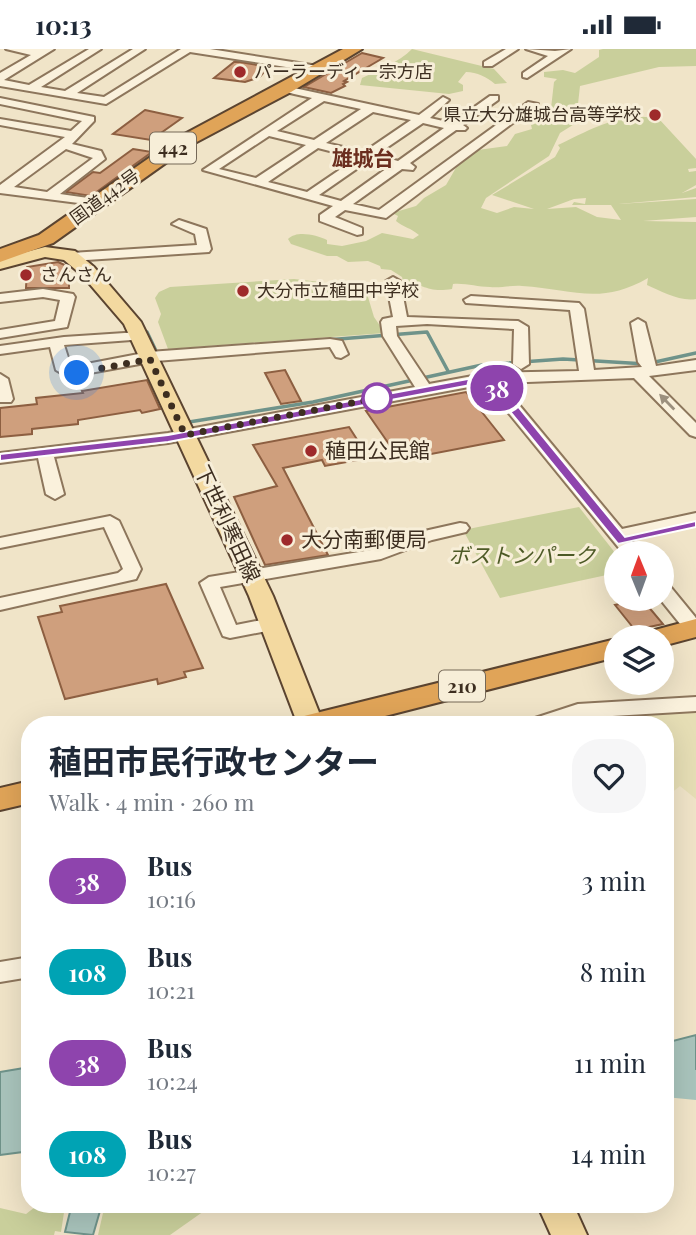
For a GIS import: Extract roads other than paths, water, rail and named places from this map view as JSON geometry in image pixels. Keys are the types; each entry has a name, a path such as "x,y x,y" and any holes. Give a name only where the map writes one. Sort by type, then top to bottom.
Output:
{"highway":[{"name":"国道442号","path":"0,256 46,239 185,141 285,89 354,49"},
{"path":"674,636 696,633"},
{"path":"674,646 696,633"},
{"name":"210","path":"342,716 604,651"},
{"name":"210","path":"405,716 604,667"},
{"path":"0,800 21,794"},
{"path":"0,815 21,809"}],"main road":[{"path":"0,264 45,252 71,257"},
{"name":"下世利寒田線","path":"71,257 104,288 140,336 252,576 307,716"},
{"path":"559,1213 569,1235"}],"street":[{"path":"11,49 45,51"},
{"path":"31,88 96,49"},
{"path":"66,95 140,49"},
{"path":"0,80 66,95 109,100 189,49 318,69"},
{"path":"488,64 513,49"},
{"path":"531,49 562,52"},
{"path":"0,80 45,51"},
{"path":"527,75 562,52"},
{"path":"285,89 490,134"},
{"path":"322,97 208,169 381,215 532,104"},
{"path":"357,231 325,219 494,98"},
{"path":"309,196 421,119 443,100"},
{"path":"0,101 90,118 64,145 1,190"},
{"path":"257,183 371,108"},
{"path":"0,121 75,135"},
{"path":"0,133 15,133 27,127"},
{"path":"266,132 437,173"},
{"path":"48,197 99,159 97,154 64,145"},
{"path":"1,190 97,203"},
{"path":"71,257 204,249 201,232 179,223"},
{"path":"393,281 401,321"},
{"path":"0,296 48,293 67,297 62,324 0,334"},
{"path":"471,300 574,306 578,309 585,364"},
{"path":"0,311 67,301"},
{"path":"421,384 389,335 387,323 427,320 520,326 521,364"},
{"path":"638,323 646,368 696,432"},
{"path":"0,350 56,342 140,336"},
{"path":"56,342 65,370 71,373 150,358 330,343 337,344 341,354"},
{"path":"0,458 185,435 521,364 646,368 696,365"},
{"path":"421,384 489,378 585,364"},
{"path":"489,378 622,541"},
{"path":"0,379 5,399"},
{"path":"45,454 55,494"},
{"path":"630,541 696,518"},
{"path":"0,543 110,521 132,569 130,575 123,578 0,604"},
{"path":"632,541 696,525"},
{"path":"272,624 230,632 209,583 372,557 426,536 460,528"},
{"path":"674,605 696,633"},
{"path":"563,716 578,711 696,704"},
{"path":"0,972 21,968"}],"water":[{"path":"696,1035 696,1076 674,1072 674,1041"},
{"path":"21,1068 21,1152 0,1155 0,1072"},
{"path":"70,1213 99,1213 93,1235 65,1232"}],"waterway":[{"path":"140,332 147,332 157,353 160,353"},
{"path":"326,340 427,332 448,371"},
{"path":"189,422 313,402 482,365 563,359 646,364 696,353"},
{"path":"674,1083 696,1085"}],"place":[{"name":"パーラーディー宗方店","path":"240,72"},
{"name":"県立大分雄城台高等学校","path":"655,115"},
{"name":"さんさん","path":"26,275"},
{"name":"大分市立稙田中学校","path":"243,291"},
{"name":"稙田公民館","path":"311,451"},
{"name":"大分南郵便局","path":"287,540"}],"district":[{"name":"雄城台","path":"363,159"}],"park label":[{"name":"ボストンパーク","path":"522,556"}]}
